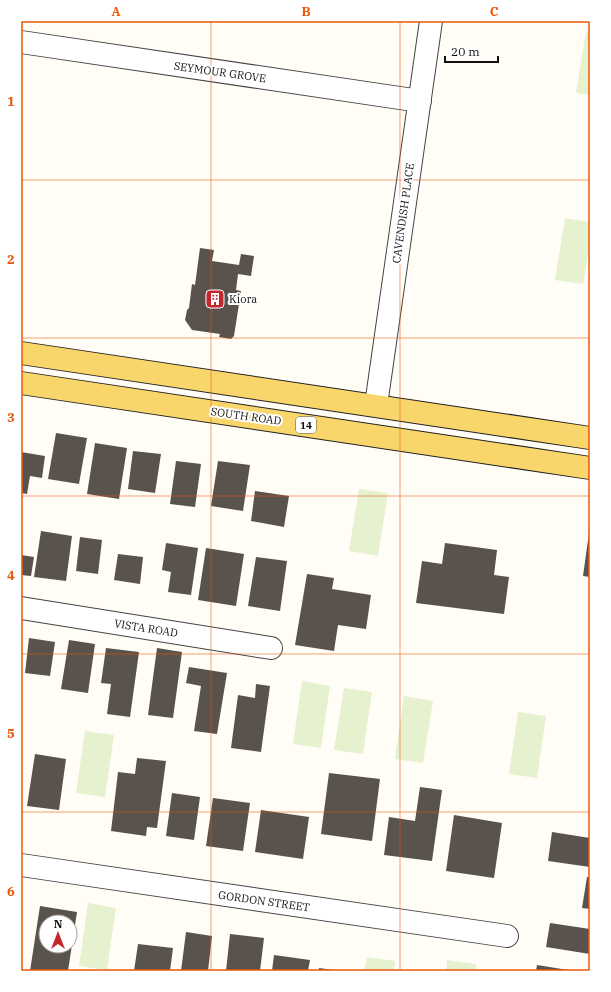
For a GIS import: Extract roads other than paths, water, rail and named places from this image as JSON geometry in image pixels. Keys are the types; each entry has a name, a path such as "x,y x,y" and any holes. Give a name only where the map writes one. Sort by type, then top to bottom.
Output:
{"main road":[{"path":"21,353 590,438"},
{"name":"SOUTH ROAD","path":"21,383 590,468"}],"street":[{"name":"CAVENDISH PLACE","path":"376,405 431,21"},
{"name":"SEYMOUR GROVE","path":"21,42 420,101"},
{"name":"VISTA ROAD","path":"21,608 271,648"},
{"name":"GORDON STREET","path":"21,865 507,936"}],"place":[{"name":"Kiora","path":"215,299"}]}
